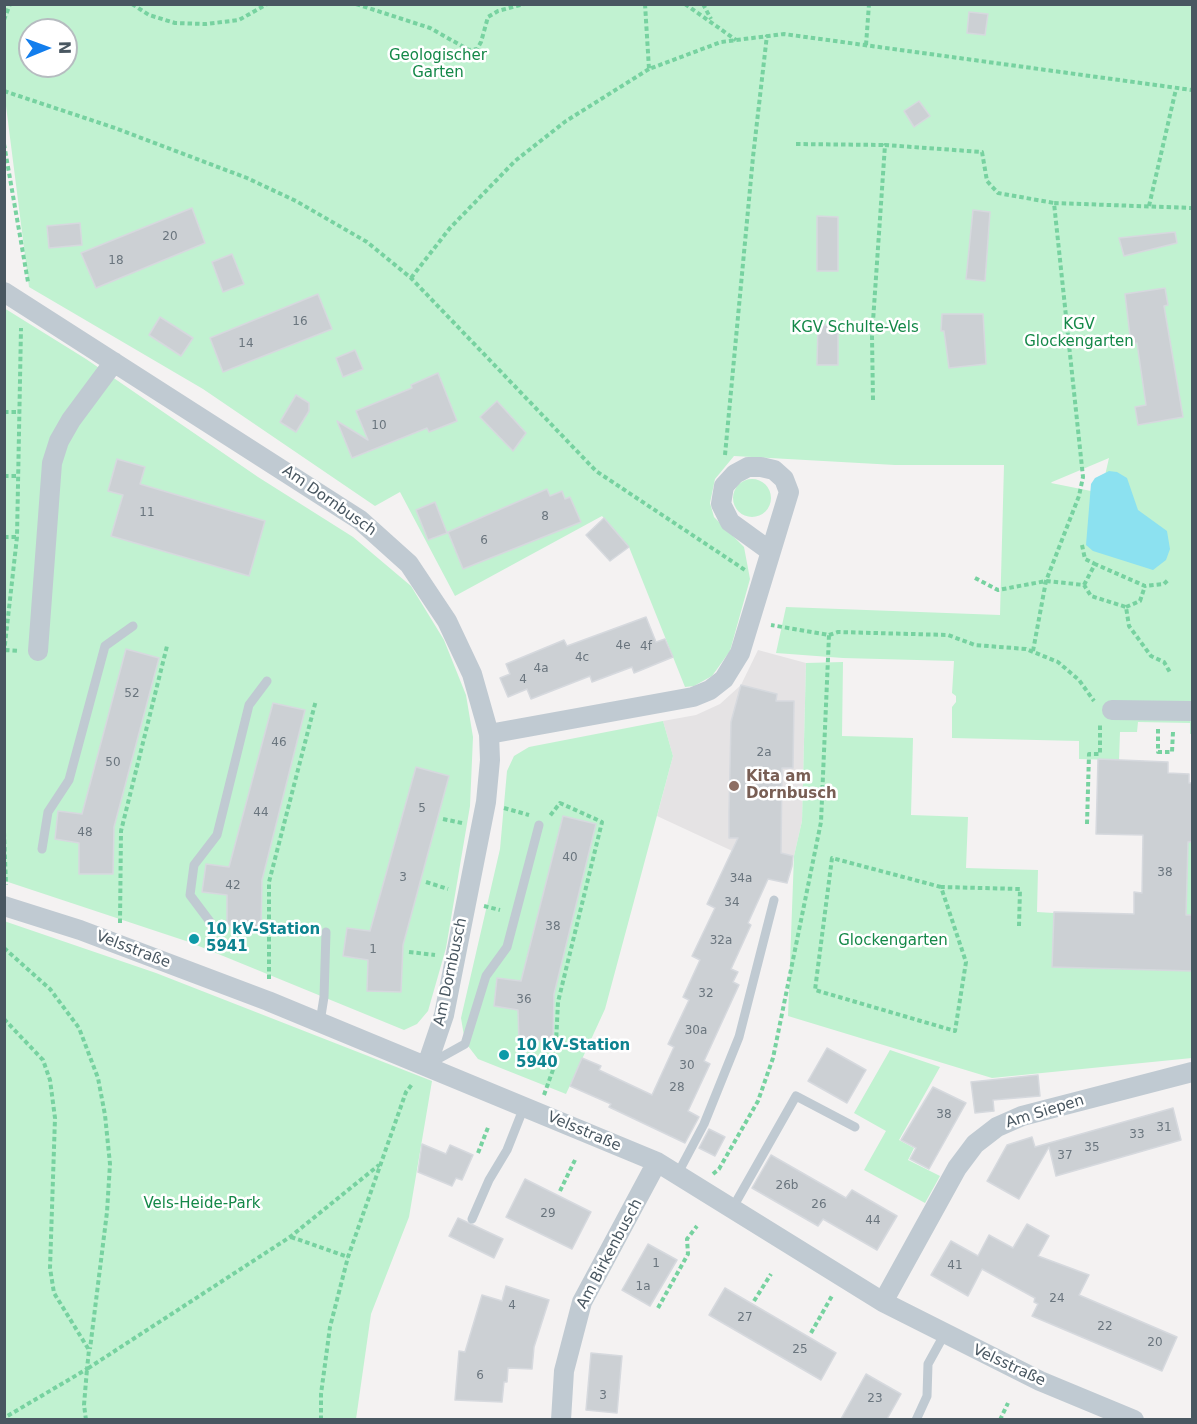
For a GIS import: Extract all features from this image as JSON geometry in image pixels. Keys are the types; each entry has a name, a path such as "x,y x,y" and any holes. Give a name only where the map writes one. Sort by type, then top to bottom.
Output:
{"street":[{"name":"Am Dornbusch","path":"13,296 252,448 360,520 409,564 430,591 472,674 489,734 486,802 444,1015 427,1065"},
{"path":"38,651 52,463 63,434 114,362"},
{"path":"489,734 693,697 710,690 724,679 733,666 749,621 789,492 784,479 774,470 748,467 735,474 724,486 721,504 730,522 770,551"},
{"path":"1105,710 1175,711"},
{"name":"Velsstraße","path":"6,906 119,945 268,1001 657,1162 883,1302 944,1335 1040,1381 1134,1419"},
{"name":"Am Siepen","path":"883,1302 957,1168 975,1144 990,1132 1022,1116 1192,1072"},
{"name":"Am Birkenbusch","path":"561,1419 564,1371 582,1302 657,1162"}],"lane":[{"path":"42,849 48,812 69,780 105,646 133,626"},
{"path":"213,927 190,896 194,865 216,835 249,705 267,681"},
{"path":"427,1065 465,1044 486,976 507,947 537,821"},
{"path":"677,1174 704,1124 739,1037 774,900"},
{"path":"320,1022 324,997 326,932"},
{"path":"732,1209 796,1096 855,1127"},
{"path":"472,1219 489,1180 531,1110"},
{"path":"916,1419 927,1396 928,1365 944,1335"}],"path":[{"path":"4,20 10,4"},
{"path":"132,4 149,15 175,22 206,24 239,21 267,4"},
{"path":"356,4 430,28 469,50 477,49 488,17 498,11 524,4"},
{"path":"645,4 648,69"},
{"path":"685,4 711,20 736,40"},
{"path":"703,4 711,20"},
{"path":"866,45 870,4"},
{"path":"411,278 450,228 515,161 566,122 648,69 720,42 784,34 1192,90"},
{"path":"735,474 725,456 767,35"},
{"path":"1149,206 1176,89"},
{"path":"4,91 115,128 248,178 296,201 367,242 411,278 596,471 742,570 763,574"},
{"path":"4,144 28,283 13,296 20,412 19,476 17,537 4,653"},
{"path":"796,144 885,146 982,152 987,181 998,193 1054,202 1192,208"},
{"path":"873,400 872,336 885,146"},
{"path":"1034,651 1046,581 1079,496 1083,477 1054,202"},
{"path":"4,412 20,412"},
{"path":"4,476 19,476"},
{"path":"4,537 17,537"},
{"path":"1083,545 1085,559 1145,586 1164,584 1168,580"},
{"path":"1084,585 1095,564"},
{"path":"975,578 998,590 1046,581 1084,585 1092,596 1126,607 1140,600 1145,586"},
{"path":"4,602 10,602"},
{"path":"1126,607 1129,626 1151,656 1164,662 1171,674"},
{"path":"749,621 829,635 838,632 948,635 975,645 1034,651 1058,662 1079,680 1105,710 1100,754 1089,754 1087,824"},
{"path":"698,1188 719,1169 758,1101 773,1058 821,822 829,635"},
{"path":"119,945 121,831 166,646"},
{"path":"268,1001 269,882 316,700"},
{"path":"1175,711 1172,752 1158,752 1175,711"},
{"path":"486,802 537,821"},
{"path":"531,1110 555,1064 558,1002 602,822 560,803 546,820 556,822"},
{"path":"4,832 6,906"},
{"path":"941,887 966,962 955,1031 814,990 832,858 941,887 1020,889 1019,926"},
{"path":"4,948 50,989 79,1028 98,1078 105,1115 110,1164 107,1212 87,1369 84,1405 86,1419"},
{"path":"4,1019 43,1060 50,1080 55,1118 50,1268 54,1293 89,1350"},
{"path":"321,1419 330,1328 348,1257 406,1092 427,1065"},
{"path":"478,1153 489,1125"},
{"path":"561,1191 575,1160"},
{"path":"9,1418 290,1237 379,1165"},
{"path":"658,1308 688,1254 687,1239 697,1226"},
{"path":"290,1237 348,1257"},
{"path":"754,1300 771,1274"},
{"path":"811,1333 826,1307"},
{"path":"1000,1419 1008,1403"}],"shaded area":[{"name":"Kita am Dornbusch","path":"758,650 806,663 802,821 794,856 773,851 769,868 657,816 673,756 663,721 696,715 720,704 741,685"}],"green space":[{"path":"4,5 1192,5 1192,734 1190,734 1190,723 1138,722 1137,732 1120,732 1119,760 1079,759 1079,741 952,738 952,707 956,702 956,696 952,693 954,661 843,658 776,653 786,607 1000,615 1004,465 895,465 734,456 715,479 710,503 714,517 744,547 750,579 730,651 712,676 694,686 685,687 629,547 602,516 455,596 400,492 375,506 203,389 29,287 5,98","holes":["1109,458 1101,493 1051,483"]},
{"path":"4,308 86,359 258,477 353,537 411,586 444,640 466,695 473,737 470,806 446,948 428,1011 417,1024 404,1030 189,942 5,881"},
{"path":"752,479 765,485 771,498 765,511 752,517 739,511 733,498 739,485"},
{"name":"Glockengarten","path":"843,662 842,736 913,738 911,815 968,817 966,868 1038,870 1037,912 1054,913 1052,967 1192,971 1192,1058 992,1078 788,1016 794,856 802,821 806,663"},
{"path":"663,721 673,756 605,1009 566,1094 478,1059 465,1042 461,1018 500,849 507,771 514,756 529,747"},
{"path":"1188,842 1192,842 1192,915 1163,915"},
{"name":"Vels-Heide-Park","path":"4,921 156,973 432,1081 409,1217 371,1314 356,1419 5,1419"},
{"path":"890,1050 940,1067 899,1140 914,1148 908,1160 940,1176 925,1203 864,1170 886,1131 854,1113"}],"water":[{"path":"1109,471 1117,472 1127,478 1138,510 1167,531 1170,549 1166,560 1153,570 1093,551 1086,545 1091,484 1095,478"}],"building":[{"path":"969,12 988,14 985,35 967,33"},
{"path":"919,101 930,116 914,127 904,111"},
{"path":"192,208 205,243 96,288 81,253"},
{"path":"973,210 990,212 985,281 966,279"},
{"path":"817,216 838,217 838,271 817,271"},
{"path":"80,223 82,245 49,248 47,226"},
{"path":"1175,232 1177,243 1124,256 1119,238"},
{"path":"232,254 244,284 223,292 212,262"},
{"path":"1165,288 1168,305 1164,306 1183,417 1138,425 1135,407 1146,405 1137,343 1131,344 1125,294"},
{"path":"318,294 332,329 223,372 210,338"},
{"path":"942,314 983,314 986,364 949,368 944,331 941,331"},
{"path":"160,317 193,338 181,356 149,335"},
{"path":"818,325 838,325 838,365 817,365"},
{"path":"355,350 363,369 343,377 336,358"},
{"path":"438,373 457,421 429,432 427,428 352,458 337,421 368,440 356,411 412,388 411,385"},
{"path":"296,395 309,403 309,411 296,432 280,422"},
{"path":"497,401 526,433 513,451 480,417"},
{"path":"117,459 145,467 140,484 265,521 249,576 111,536 123,495 108,491"},
{"path":"547,489 550,496 562,491 565,499 570,497 581,522 463,569 448,532"},
{"path":"435,502 447,533 428,540 416,510"},
{"path":"604,518 629,547 610,561 586,535"},
{"path":"646,617 656,642 665,639 673,657 634,673 632,667 592,682 590,676 531,699 527,689 508,697 500,678 510,674 506,664 564,640 567,646"},
{"path":"126,649 159,658 114,827 113,874 79,874 79,843 55,839 58,811 82,814"},
{"path":"741,685 777,694 776,701 794,701 793,768 782,768 781,853 793,856 792,866 787,883 768,879 748,923 751,925 731,969 738,972 733,982 739,985 704,1061 710,1064 688,1111 699,1117 685,1143 609,1107 611,1104 570,1086 582,1058 601,1066 599,1070 652,1095 674,1047 668,1044 689,1000 683,997 700,960 692,956 715,908 707,904 738,838 729,838 729,813 731,722"},
{"path":"273,703 305,710 262,880 261,927 227,926 227,895 202,892 206,864 229,867"},
{"path":"1098,759 1168,762 1168,773 1189,774 1189,783 1192,783 1192,842 1188,842 1186,915 1192,915 1192,971 1052,967 1054,912 1134,914 1134,892 1142,893 1143,835 1096,834"},
{"path":"416,767 449,776 403,945 401,992 367,991 368,960 343,956 347,928 370,931"},
{"path":"563,816 596,824 554,994 553,1041 519,1041 518,1010 494,1006 497,978 521,981"},
{"path":"827,1048 866,1070 847,1103 808,1081"},
{"path":"1038,1075 1040,1096 993,1100 994,1111 975,1113 971,1082"},
{"path":"933,1087 966,1103 929,1169 910,1159 916,1148 901,1140"},
{"path":"1173,1108 1181,1140 1056,1176 1049,1147 1019,1199 987,1181 1007,1145 1032,1137 1035,1147"},
{"path":"709,1129 725,1137 715,1156 699,1148"},
{"path":"422,1144 446,1154 450,1145 473,1155 462,1180 456,1178 452,1186 418,1172"},
{"path":"771,1155 846,1198 852,1190 897,1216 877,1250 823,1219 818,1226 752,1188"},
{"path":"525,1179 591,1212 572,1249 506,1217"},
{"path":"458,1218 503,1239 494,1258 449,1236"},
{"path":"1027,1224 1049,1236 1038,1256 1089,1275 1079,1295 1177,1337 1162,1371 1032,1316 1038,1304 1034,1302 1035,1298 982,1269 968,1296 931,1275 951,1241 978,1256 989,1235 1013,1248"},
{"path":"648,1244 677,1260 650,1306 622,1290"},
{"path":"506,1286 549,1300 534,1347 532,1369 508,1368 502,1402 455,1400 459,1351 465,1352 482,1295 502,1301"},
{"path":"725,1288 836,1353 821,1380 709,1315"},
{"path":"591,1353 622,1356 617,1413 586,1410"},
{"path":"866,1374 901,1394 887,1419 841,1419"}],"place":[{"name":"Kita am Dornbusch","path":"734,786"},
{"name":"10 kV-Station 5941","path":"194,939"},
{"name":"10 kV-Station 5940","path":"504,1055"}],"park label":[{"name":"Geologischer Garten","path":"438,64"},
{"name":"KGV Schulte-Vels","path":"855,328"},
{"name":"KGV Glockengarten","path":"1079,334"}]}
